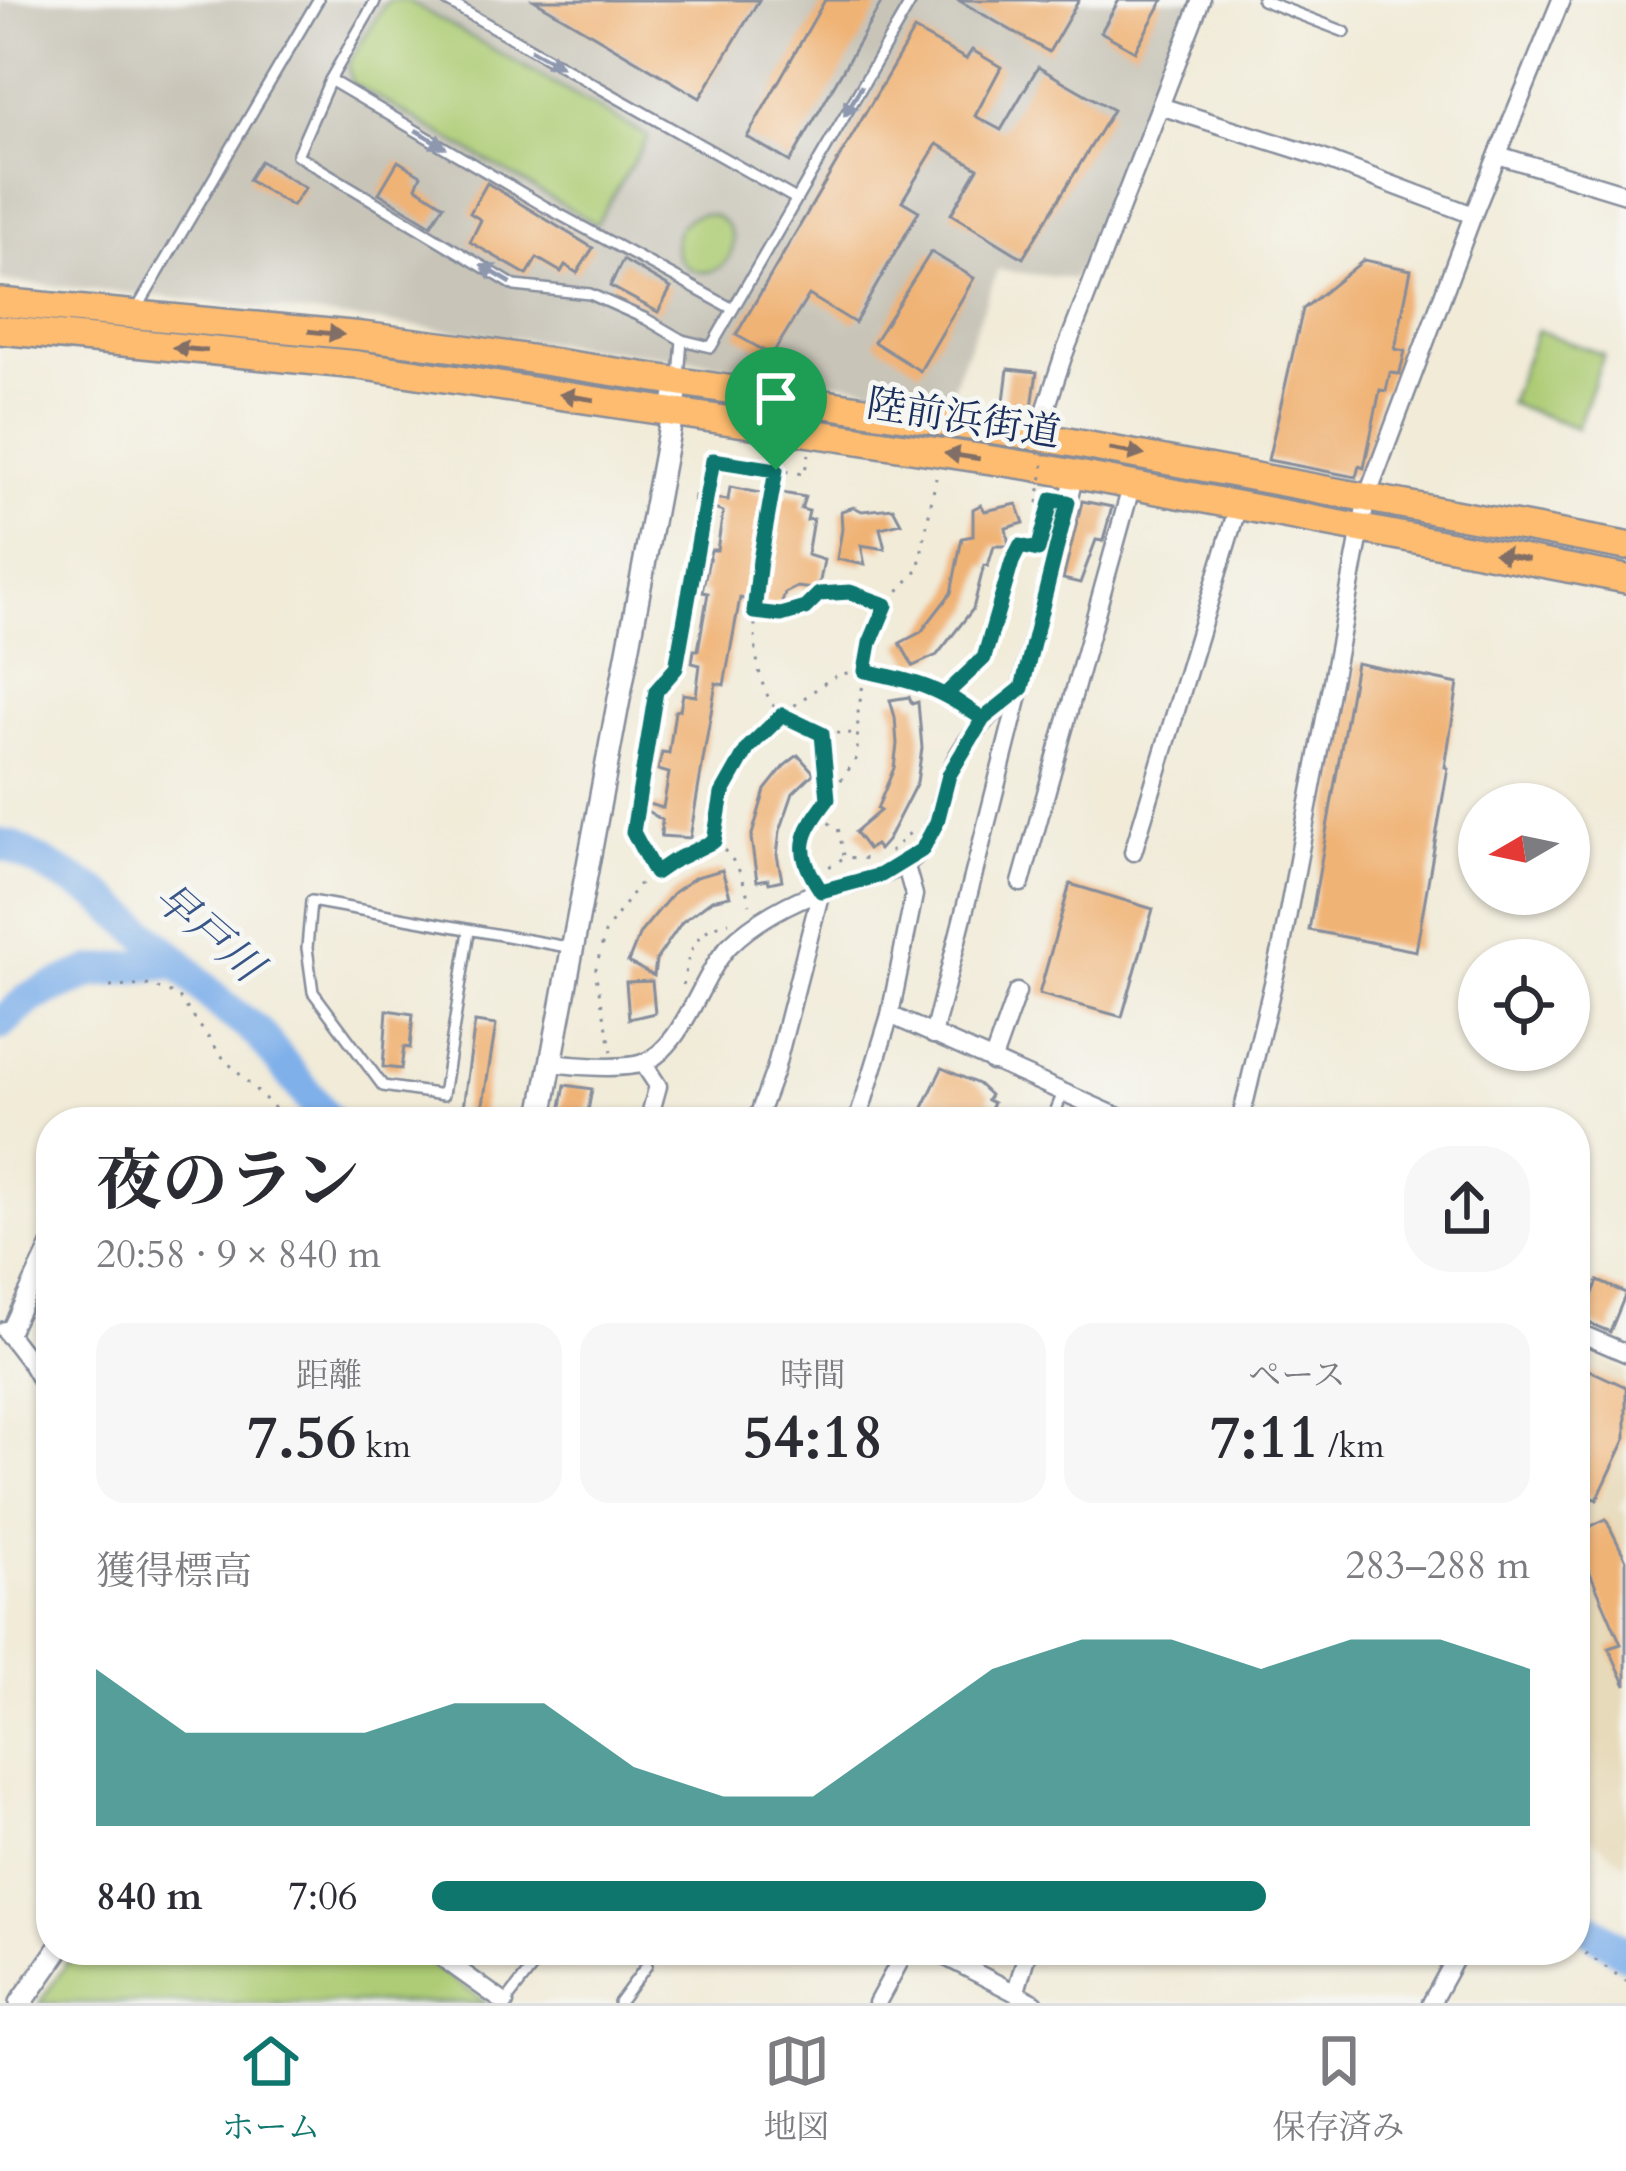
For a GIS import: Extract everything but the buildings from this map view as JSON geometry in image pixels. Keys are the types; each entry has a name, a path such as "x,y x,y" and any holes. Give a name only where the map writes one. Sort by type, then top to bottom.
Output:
{"highway":[{"name":"陸前浜街道","path":"0,302 383,339 1043,430 1626,546"},
{"name":"陸前浜街道","path":"0,330 358,365 1030,466 1626,579"}],"street":[{"path":"1030,466 1063,357 1201,0"},
{"path":"1244,1107 1281,950 1367,497 1473,215 1561,0"},
{"path":"1160,106 1311,154 1473,215"},
{"path":"1498,155 1626,194"},
{"path":"543,1107 678,383"},
{"path":"933,1035 1075,474"},
{"path":"1021,883 1132,484"},
{"path":"1133,852 1239,503"},
{"path":"552,1063 584,1068 643,1063 679,1030 728,948 753,927 821,891 881,875 922,850 937,822 949,775 983,719 1022,688"},
{"path":"862,1107 890,1015 914,895 905,862"},
{"path":"761,1107 821,891"},
{"path":"992,1062 1017,992"},
{"path":"890,1015 1092,1107"},
{"path":"643,1063 658,1086 653,1107"},
{"path":"36,1271 4,1330 36,1372"},
{"path":"1590,1338 1626,1353"},
{"path":"21,2003 48,1965"},
{"path":"452,1965 505,2003"},
{"path":"878,2003 898,1965"},
{"path":"963,1965 1035,2003"},
{"path":"1016,1991 1024,1965"},
{"path":"1431,2003 1452,1965"}],"lane":[{"path":"128,343 134,314 318,0"},
{"path":"376,0 330,80 297,155 515,286 590,294 682,340 711,347 912,0"},
{"path":"445,0 796,199"},
{"path":"1262,0 1345,32"},
{"path":"330,80 544,206 733,309"},
{"path":"678,383 682,340"},
{"path":"469,931 443,1095 383,1086 313,992 307,948 311,901 573,948"},
{"path":"1057,1107 1063,1093"},
{"path":"505,2003 534,1965"},
{"path":"619,2003 647,1965"}],"path":[{"path":"1038,503 1043,430"},
{"path":"655,873 633,832 656,691 676,668 713,460 804,474 814,433"},
{"path":"916,827 882,859 845,857 812,877 802,852 807,826 857,758 870,643 886,605 918,570 942,453"},
{"path":"776,470 754,612 754,644 765,689 782,715 822,734 858,733"},
{"path":"1047,516 1052,499 1068,502"},
{"path":"946,694 984,658 1012,562 1020,546 1038,550 1042,533"},
{"path":"754,612 781,615 805,608 819,594 850,592 886,605"},
{"path":"714,841 722,794 748,748 782,715 835,676 865,671 913,681 946,694 983,719"},
{"path":"822,734 828,799"},
{"path":"816,815 838,828 845,857"},
{"path":"615,1065 596,972 605,933 638,886 671,862 714,841"},
{"path":"714,841 734,857 751,906"},
{"path":"110,987 150,986 178,996 224,1059 274,1107"},
{"path":"1590,1956 1626,1981"}],"shaded area":[{"path":"0,0 1195,0 1155,102 1146,111 1100,235 1073,279 998,270 948,399 680,358 0,281"},
{"path":"1590,1354 1626,1371 1626,1494 1618,1509 1626,1513 1626,1865 1590,1837"}],"green space":[{"path":"388,0 406,0 648,137 596,224 351,82 348,64"},
{"path":"704,214 725,222 733,243 725,264 704,272 683,264 675,243 683,222"},
{"path":"1537,330 1604,355 1577,428 1509,403"},
{"path":"66,1965 433,1965 487,2003 39,2003"}],"waterway":[{"name":"早戸川","path":"0,845 98,894 257,1032 318,1107"},
{"path":"0,1024 31,997 91,972 178,962"},
{"name":"早戸川","path":"1590,1928 1626,1953"}],"route":[{"path":"776,470 713,460 676,668 656,691 633,832 655,873 714,841 722,794 748,748 782,715 822,734 828,799 807,826 802,852 821,891 881,875 922,850 937,822 949,775 983,719 946,694 984,658 1020,546 1038,550 1052,499 1068,502 1022,688 983,719 971,711 946,694 865,671 870,643 886,605 850,592 819,594 805,608 781,615 754,612 776,470"}]}
